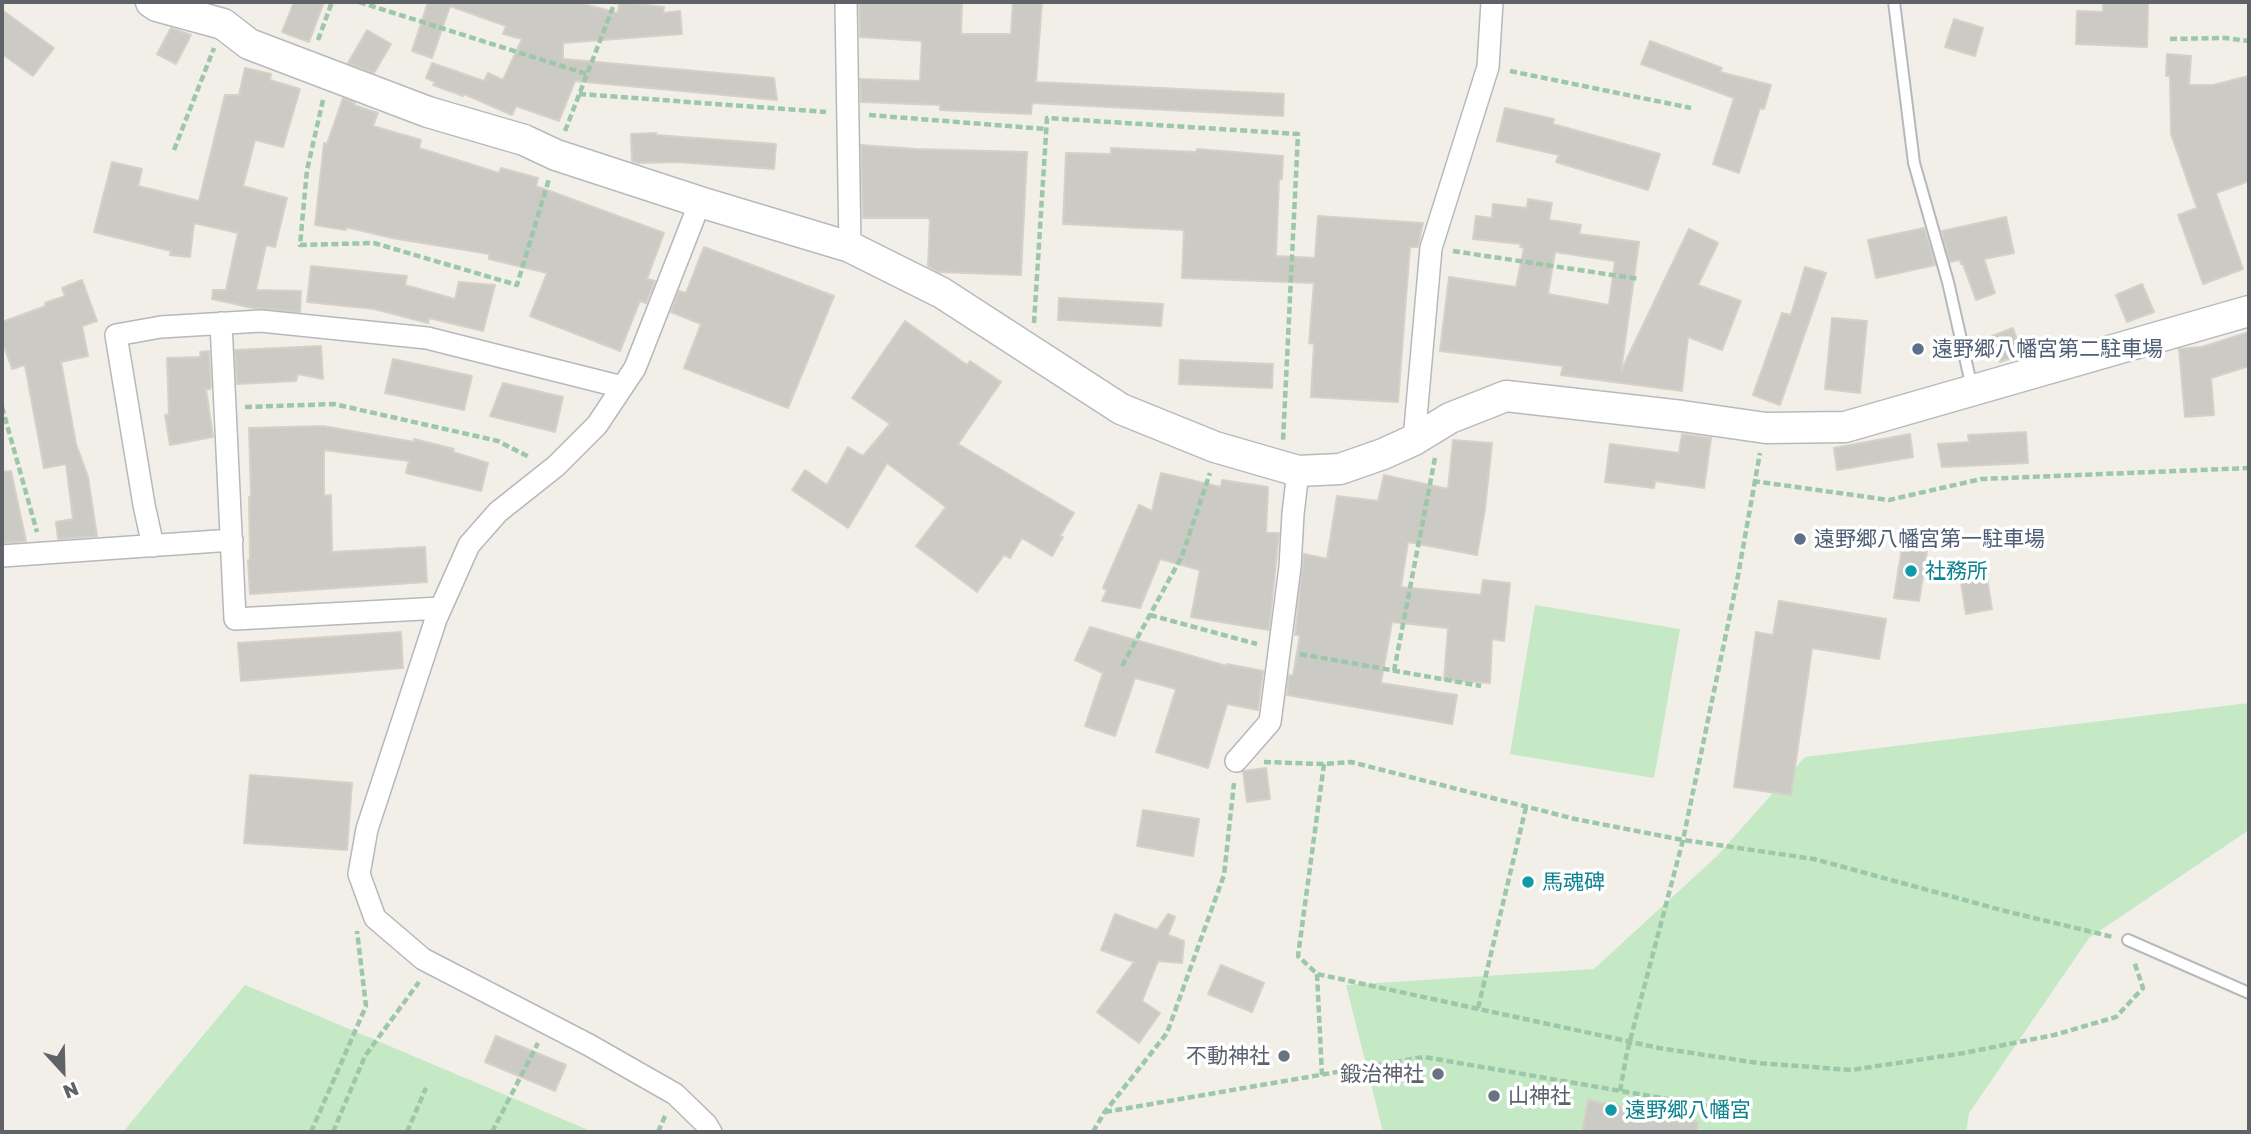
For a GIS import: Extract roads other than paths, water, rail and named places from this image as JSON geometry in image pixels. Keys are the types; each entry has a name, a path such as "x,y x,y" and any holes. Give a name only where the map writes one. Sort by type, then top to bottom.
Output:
{"street":[{"path":"150,2 223,24 249,44 428,112 524,140 556,155 700,202 850,247 942,293 1121,409 1219,448 1290,469 1340,469 1383,454 1442,423 1506,396 1766,428 1845,427 2249,311"},
{"path":"846,2 850,247"},
{"path":"1413,440 1431,248 1488,67 1492,2"},
{"path":"700,202 635,368 597,425 552,468 498,512 469,545 441,608 367,829 359,874 375,918 423,959 675,1094 706,1124 710,1132"},
{"path":"153,546 116,335 161,327 261,320 427,338 622,387"},
{"path":"221,323 235,619 441,608"},
{"path":"1236,761 1270,722 1279,650 1290,469"},
{"path":"2,556 232,540"}],"lane":[{"path":"1894,2 1913,163 1948,282 1972,391"},
{"path":"2128,940 2249,993"}],"place":[{"name":"遠野郷八幡宮第二駐車場","path":"1918,349"},
{"name":"遠野郷八幡宮第一駐車場","path":"1800,539"},
{"name":"社務所","path":"1911,571"},
{"name":"馬魂碑","path":"1528,882"},
{"name":"不動神社","path":"1284,1056"},
{"name":"鍛治神社","path":"1438,1074"},
{"name":"山神社","path":"1494,1096"},
{"name":"遠野郷八幡宮","path":"1611,1110"}]}
